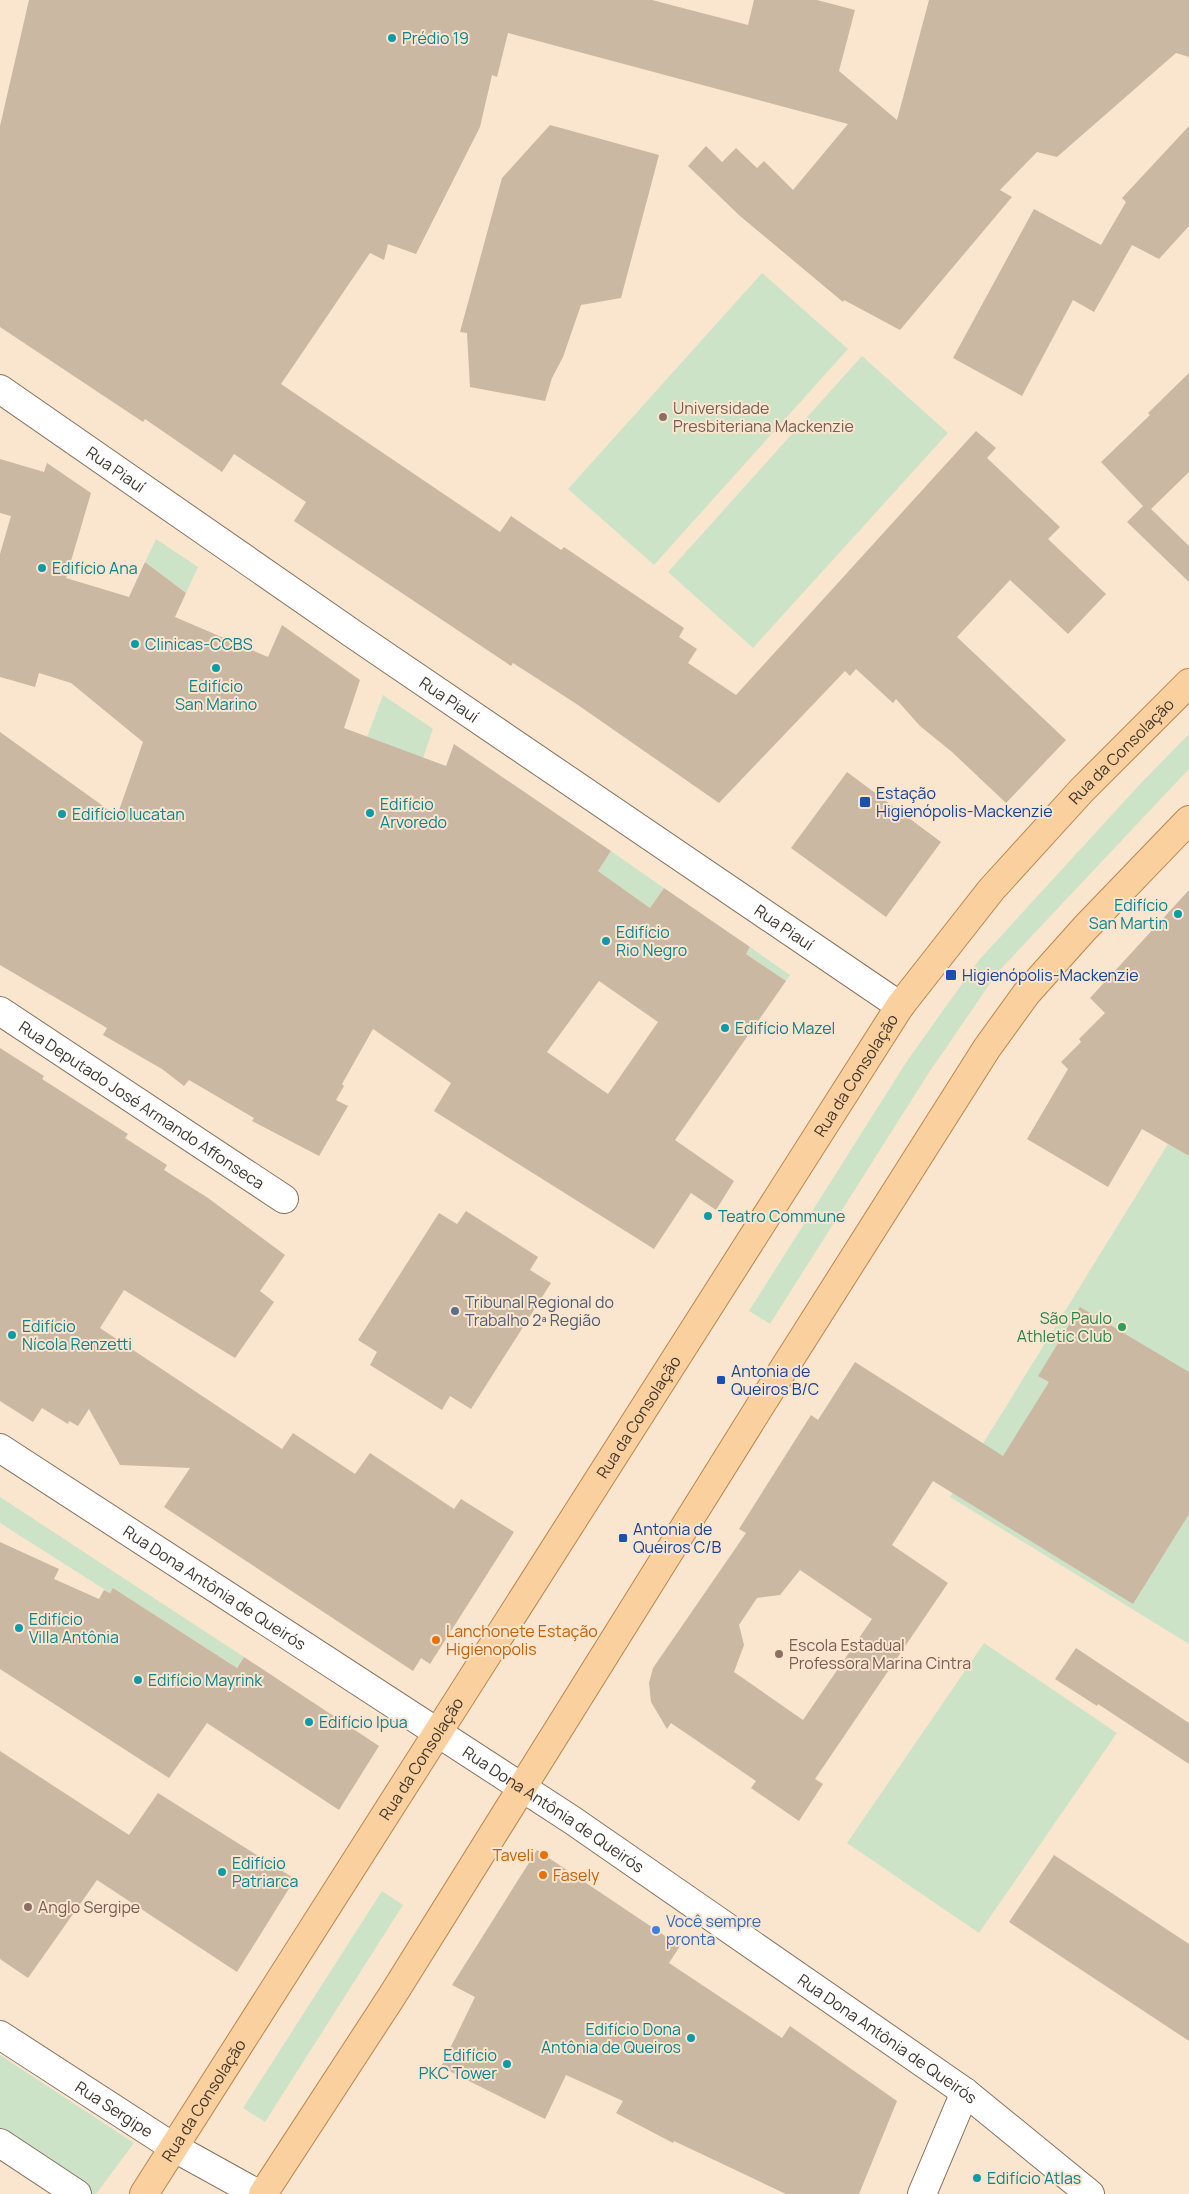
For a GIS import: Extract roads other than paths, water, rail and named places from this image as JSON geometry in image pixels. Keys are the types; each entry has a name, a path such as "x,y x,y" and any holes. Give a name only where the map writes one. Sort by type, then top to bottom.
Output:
{"main road":[{"name":"Rua da Consolação","path":"144,2194 900,1006 991,890 1082,790 1189,683"},
{"path":"263,2194 392,1996 776,1380 988,1048 1026,994 1085,928 1189,820"}],"street":[{"name":"Rua Piauí","path":"0,389 364,642 900,1006"},
{"name":"Rua Deputado José Armando Affonseca","path":"0,1011 284,1199"},
{"name":"Rua Dona Antônia de Queirós","path":"0,1448 436,1733 522,1787 965,2092 1090,2194"},
{"name":"Rua Sergipe","path":"0,2035 173,2147 258,2194"},
{"path":"922,2194 965,2092"},
{"path":"0,2143 77,2194"}],"place":[{"name":"Prédio 19","path":"392,38"},
{"name":"Universidade Presbiteriana Mackenzie","path":"663,417"},
{"name":"Edifício Ana","path":"42,568"},
{"name":"Clinicas-CCBS","path":"135,644"},
{"name":"Edifício San Marino","path":"216,668"},
{"name":"Estação Higienópolis-Mackenzie","path":"865,802"},
{"name":"Edifício Arvoredo","path":"370,813"},
{"name":"Edifício Iucatan","path":"62,814"},
{"name":"Edifício San Martin","path":"1178,914"},
{"name":"Edifício Rio Negro","path":"606,941"},
{"name":"Higienópolis-Mackenzie","path":"951,975"},
{"name":"Edifício Mazel","path":"725,1028"},
{"name":"Teatro Commune","path":"708,1216"},
{"name":"Tribunal Regional do Trabalho 2ª Região","path":"455,1311"},
{"name":"São Paulo Athletic Club","path":"1122,1327"},
{"name":"Edifício Nícola Renzetti","path":"12,1335"},
{"name":"Antonia de Queiros B/C","path":"721,1380"},
{"name":"Antonia de Queiros C/B","path":"623,1538"},
{"name":"Edifício Villa Antônia","path":"19,1628"},
{"name":"Lanchonete Estação Higienopolis","path":"436,1640"},
{"name":"Escola Estadual Professora Marina Cintra","path":"779,1654"},
{"name":"Edifício Mayrink","path":"138,1680"},
{"name":"Edifício Ipua","path":"309,1722"},
{"name":"Taveli","path":"544,1855"},
{"name":"Edifício Patriarca","path":"222,1872"},
{"name":"Fasely","path":"543,1875"},
{"name":"Anglo Sergipe","path":"28,1907"},
{"name":"Você sempre pronta","path":"656,1930"},
{"name":"Edifício Dona Antônia de Queiros","path":"691,2038"},
{"name":"Edifício PKC Tower","path":"507,2064"},
{"name":"Edifício Atlas","path":"977,2178"}]}
